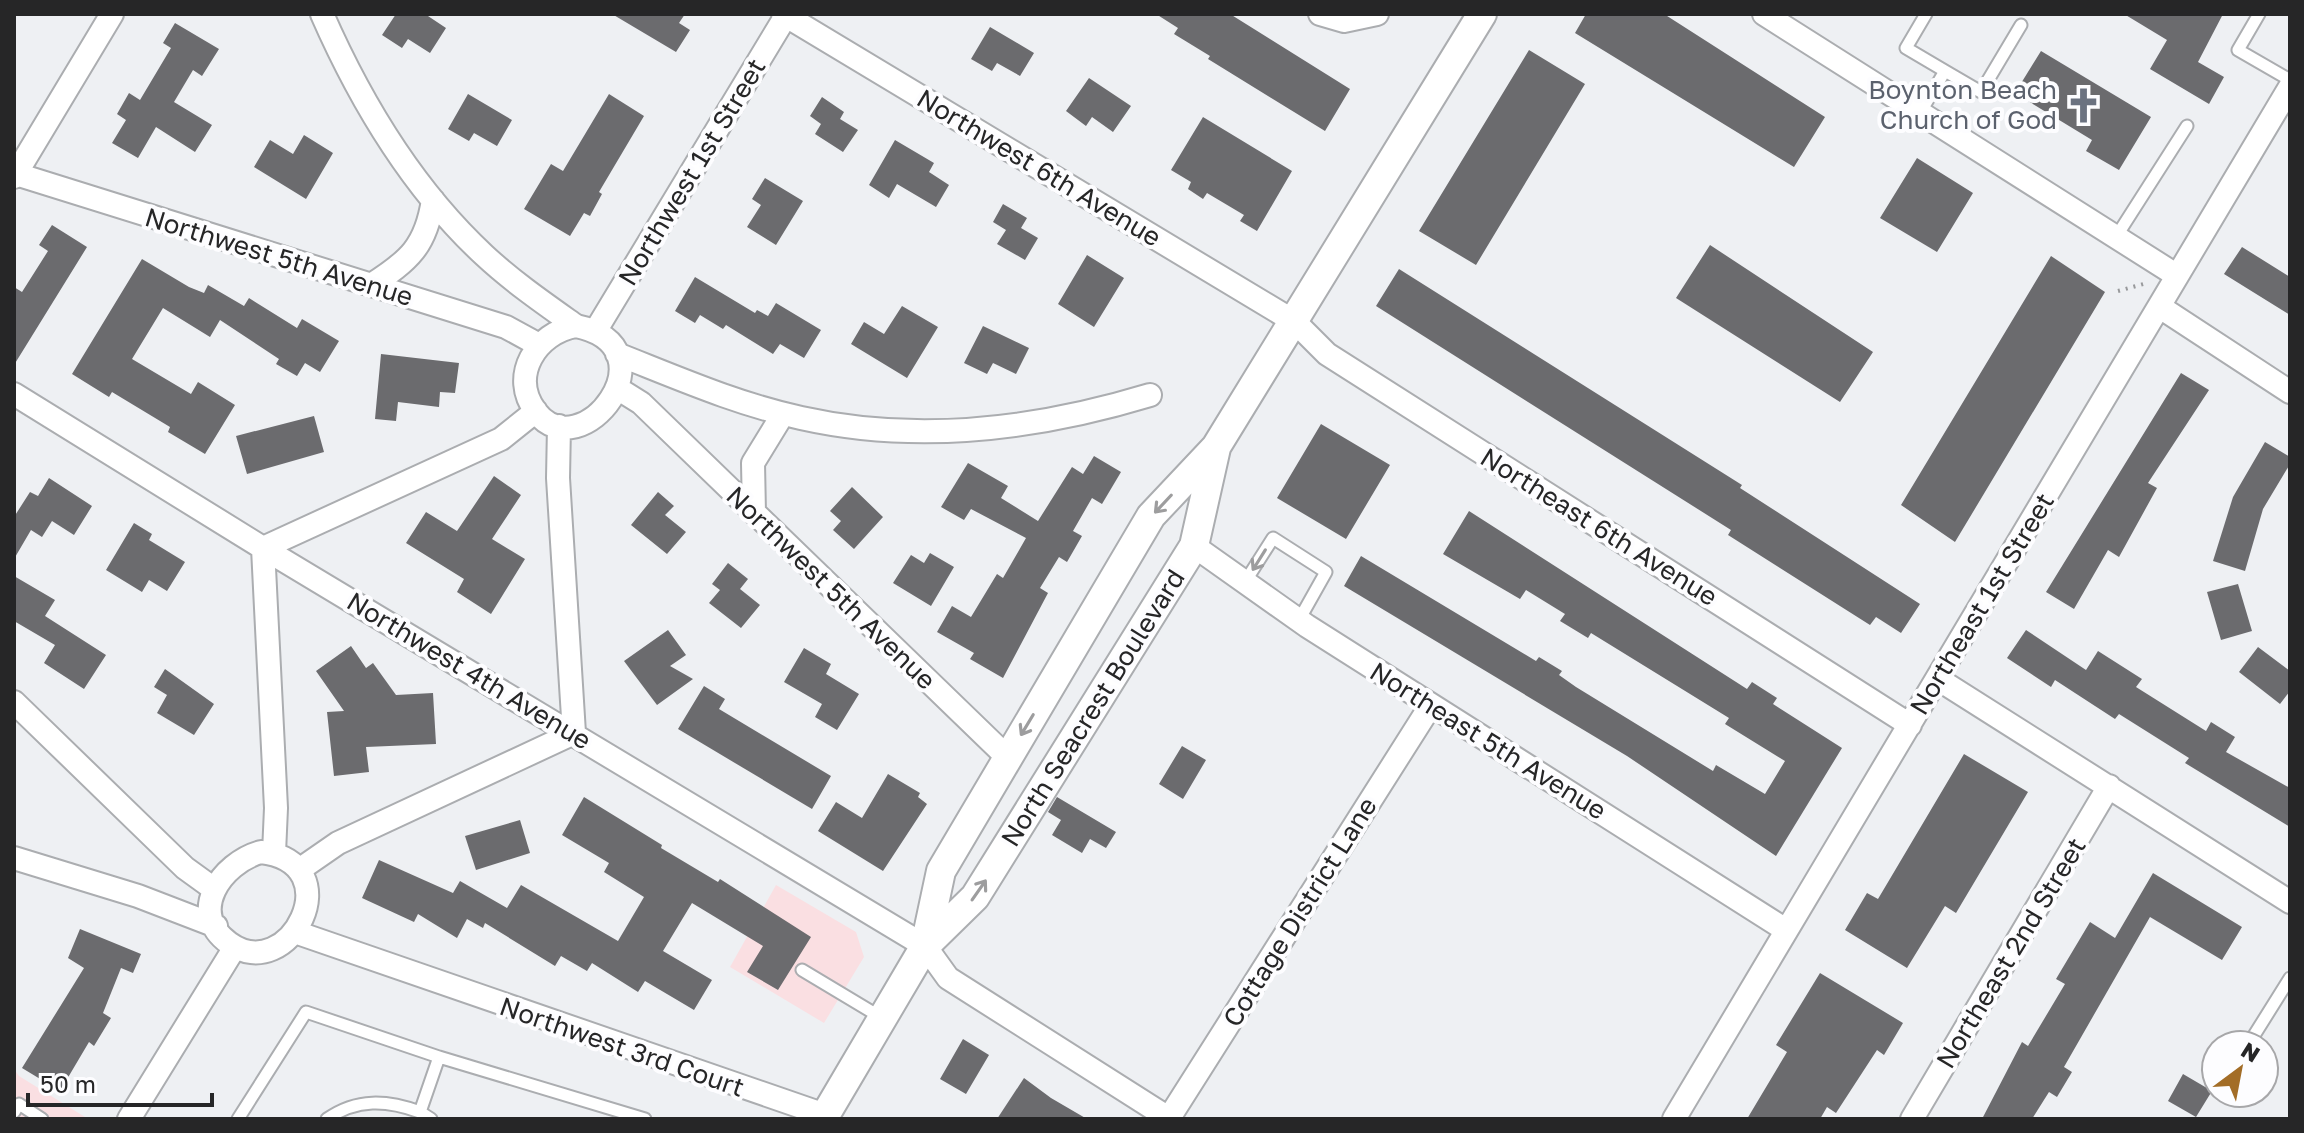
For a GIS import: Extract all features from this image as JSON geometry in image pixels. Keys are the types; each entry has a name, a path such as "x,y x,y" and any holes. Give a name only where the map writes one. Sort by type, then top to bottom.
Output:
{"street":[{"path":"15,176 112,14"},
{"path":"322,14 352,83 433,200 484,255 586,328 608,340 617,354 617,388 608,406 591,420 573,426 559,426 536,411 528,400 525,372 539,345 561,329 586,328"},
{"path":"1320,14 1344,21 1377,14"},
{"name":"North Seacrest Boulevard","path":"925,946 941,871 1151,516 1216,447 1482,14"},
{"path":"1764,14 2176,275"},
{"name":"Northwest 6th Avenue","path":"785,15 1295,322"},
{"name":"Northwest 1st Street","path":"586,328 785,15"},
{"name":"Northeast 1st Street","path":"1674,1119 2290,87"},
{"name":"Northwest 5th Avenue","path":"15,176 506,327 539,345"},
{"path":"371,285 398,268 416,250 429,226 433,200"},
{"path":"2160,307 2290,392"},
{"name":"Northeast 6th Avenue","path":"1295,322 1327,354 1910,725"},
{"path":"617,354 720,395 783,414 848,426 947,431 1041,422 1150,395"},
{"name":"Northwest 5th Avenue","path":"617,388 641,403 1007,757"},
{"name":"Northwest 4th Avenue","path":"14,394 263,548 925,946"},
{"path":"274,853 276,808 263,548 501,439 536,411"},
{"path":"754,513 753,463 783,414"},
{"path":"299,870 338,843 574,733 558,478 559,426"},
{"name":"North Seacrest Boulevard","path":"824,1117 925,946 975,897 1194,546 1216,447"},
{"name":"Northeast 5th Avenue","path":"1194,546 1299,620 1786,930"},
{"path":"1938,679 2290,902"},
{"path":"14,702 185,868 214,889"},
{"name":"Cottage District Lane","path":"1170,1119 1431,705"},
{"name":"Northeast 2nd Street","path":"1912,1119 2109,786"},
{"path":"261,852 274,853 299,870 308,899 305,913 295,932 279,946 266,951 242,950 235,947 216,926 212,915 214,889 225,870 241,858 261,852"},
{"path":"14,858 138,896 216,926"},
{"name":"Northwest 3rd Court","path":"295,932 824,1117"},
{"path":"925,946 948,978 1170,1119"},
{"path":"129,1119 235,947"}],"lane":[{"path":"1926,14 1906,48 1981,92 2021,25"},
{"path":"2259,14 2238,50 2290,80"},
{"path":"1920,113 1945,71"},
{"path":"2116,237 2187,126"},
{"path":"1245,582 1273,538 1326,572 1299,620"},
{"path":"802,970 882,1019"},
{"path":"2258,1029 2290,978"},
{"path":"238,1119 306,1012 439,1057 645,1119"},
{"path":"420,1112 439,1057"},
{"path":"327,1119 339,1111 366,1102 394,1103 431,1119"},
{"path":"14,1112 19,1104 42,1119"}],"shaded area":[{"path":"776,885 856,932 864,957 824,1023 730,967"},
{"path":"14,1069 19,1076 85,1117 14,1119"}],"building":[{"path":"396,14 425,14 446,28 430,53 408,39 402,48 382,35"},
{"path":"612,14 685,14 679,23 690,30 676,52"},
{"path":"1156,14 1230,14 1350,89 1325,131 1208,59 1210,56 1174,34 1178,28"},
{"path":"1586,14 1664,14 1825,117 1794,167 1575,33"},
{"path":"2124,14 2223,14 2198,62 2224,77 2209,104 2150,69 2167,40"},
{"path":"175,23 219,49 202,76 193,70 174,102 212,125 195,152 156,127 138,158 112,143 126,120 117,114 129,93 140,100 171,48 163,43"},
{"path":"990,27 1034,53 1020,76 997,63 992,71 971,59"},
{"path":"1529,50 1585,84 1476,265 1419,231"},
{"name":"Boynton Beach Church of God","path":"2041,51 2151,117 2119,170 2086,151 2092,140 2015,93"},
{"path":"1089,78 1131,106 1113,132 1092,117 1086,126 1066,111"},
{"path":"468,94 512,120 497,146 474,133 469,141 448,129"},
{"path":"609,94 644,116 599,192 602,194 590,216 584,213 570,236 524,209 551,164 563,171"},
{"path":"822,97 844,112 840,119 858,130 843,152 815,134 821,124 810,116"},
{"path":"1203,117 1292,171 1257,231 1240,221 1244,215 1207,193 1203,199 1188,189 1191,182 1171,170"},
{"path":"304,135 333,153 306,199 254,167 270,140 293,154"},
{"path":"895,140 934,163 929,172 949,185 936,207 897,184 889,198 869,185"},
{"path":"1917,158 1973,193 1937,252 1880,218"},
{"path":"765,178 803,201 776,245 747,227 761,205 752,199"},
{"path":"1003,204 1027,218 1021,228 1038,238 1025,260 997,244 1006,230 993,222"},
{"path":"52,225 87,247 14,365 14,287 22,292 48,251 39,245"},
{"path":"1710,245 1873,352 1840,402 1676,298"},
{"path":"2242,247 2290,277 2290,315 2224,274"},
{"path":"1087,255 1124,278 1094,327 1058,304"},
{"path":"2051,256 2105,292 1955,542 1901,505"},
{"path":"142,259 189,287 204,293 208,285 244,306 249,298 297,328 302,319 339,341 320,372 305,363 297,376 276,364 279,359 220,320 210,337 163,308 132,359 191,394 198,382 235,405 205,454 168,432 170,427 112,392 109,397 72,374"},
{"path":"1399,269 1742,485 1740,488 1920,604 1901,633 1876,617 1870,625 1728,535 1731,530 1376,306"},
{"path":"695,277 755,313 757,310 768,316 776,303 821,330 804,358 780,344 773,354 726,325 723,329 700,315 695,323 675,311"},
{"path":"902,306 938,327 907,378 851,344 864,322 884,334"},
{"path":"983,326 1029,348 1016,374 993,363 987,374 964,363"},
{"path":"381,354 459,363 455,393 440,392 439,407 398,402 396,421 375,419"},
{"path":"2181,373 2209,390 2148,483 2157,488 2119,557 2108,550 2074,609 2046,592"},
{"path":"314,416 324,452 247,474 236,436"},
{"path":"1321,424 1390,465 1346,539 1277,498"},
{"path":"2265,442 2290,457 2290,464 2263,509 2245,571 2213,561 2233,497"},
{"path":"1094,456 1121,472 1102,504 1092,498 1073,531 1082,536 1067,562 1059,557 1040,588 1048,593 1003,678 970,659 974,653 937,632 952,606 971,617 997,574 1003,578 1026,538 971,509 964,520 941,507 968,463 1008,486 1001,498 1038,521 1072,467 1083,474"},
{"path":"494,476 521,495 492,539 525,559 491,614 457,592 464,579 406,543 426,512 457,531"},
{"path":"49,478 92,506 74,535 52,521 42,537 31,530 14,559 14,517 30,492 38,496"},
{"path":"852,487 883,517 854,549 833,530 841,521 830,511"},
{"path":"658,492 674,506 665,515 686,532 667,554 631,525"},
{"path":"1469,511 1747,689 1752,682 1777,698 1773,704 1842,748 1776,856 1627,756 1344,586 1361,556 1536,661 1539,657 1562,671 1559,675 1576,687 1713,771 1716,765 1765,794 1785,761 1725,724 1729,718 1591,633 1588,638 1560,621 1565,614 1526,590 1520,599 1443,554"},
{"path":"134,523 152,534 149,540 185,562 167,591 149,580 142,592 106,570"},
{"path":"930,553 954,567 931,606 893,583 911,555 924,563"},
{"path":"728,563 748,579 740,589 760,605 741,628 709,603 720,590 712,584"},
{"path":"14,576 55,600 45,616 106,655 84,689 44,663 55,645 14,621"},
{"path":"2238,584 2252,631 2221,640 2207,592"},
{"path":"668,630 686,655 670,666 693,679 657,705 624,661"},
{"path":"2026,630 2086,670 2098,651 2142,679 2136,687 2206,731 2211,722 2235,737 2226,752 2290,788 2290,827 2185,763 2189,758 2119,714 2115,719 2055,680 2051,687 2007,658"},
{"path":"351,646 366,668 373,663 396,695 433,693 436,744 366,747 369,772 334,776 327,712 344,711 316,671"},
{"path":"2258,647 2290,671 2290,691 2280,704 2239,672"},
{"path":"804,648 831,664 826,674 859,694 837,730 815,717 822,704 784,682"},
{"path":"165,669 214,704 194,735 157,713 167,695 154,687"},
{"path":"704,686 725,699 719,709 831,776 812,809 678,729"},
{"path":"1182,746 1206,760 1183,799 1159,784"},
{"path":"1964,754 2028,792 1956,913 1945,906 1907,968 1845,930 1867,893 1878,899"},
{"path":"888,774 920,793 918,797 927,804 883,871 818,831 836,802 862,818"},
{"path":"584,797 662,845 661,848 718,882 720,879 811,937 778,990 747,972 763,946 692,903 663,951 712,980 694,1010 645,981 638,992 592,963 587,971 561,956 555,966 485,923 483,928 467,919 457,938 418,914 414,922 362,898 379,860 453,893 460,881 507,908 521,885 618,941 644,897 604,872 609,863 562,835"},
{"path":"1057,797 1116,832 1106,848 1090,839 1082,853 1052,835 1061,820 1048,812"},
{"path":"520,820 530,853 476,870 465,836"},
{"path":"2153,873 2242,927 2222,960 2150,917 2064,1067 2072,1072 2057,1097 2049,1092 2032,1119 1982,1119 2022,1042 2028,1046 2065,984 2056,979 2090,922 2115,938"},
{"path":"80,929 141,954 133,973 121,968 103,1013 111,1018 94,1046 89,1042 60,1091 22,1068 84,968 68,958"},
{"path":"1820,973 1903,1023 1884,1055 1877,1050 1836,1113 1827,1107 1820,1119 1747,1119 1787,1052 1776,1045"},
{"path":"963,1039 989,1055 966,1094 940,1079"},
{"path":"2183,1074 2200,1084 2201,1109 2196,1117 2168,1101"},
{"path":"1024,1078 1051,1098 1087,1119 997,1119"}],"place":[{"name":"Boynton Beach Church of God","path":"2083,105"}]}
